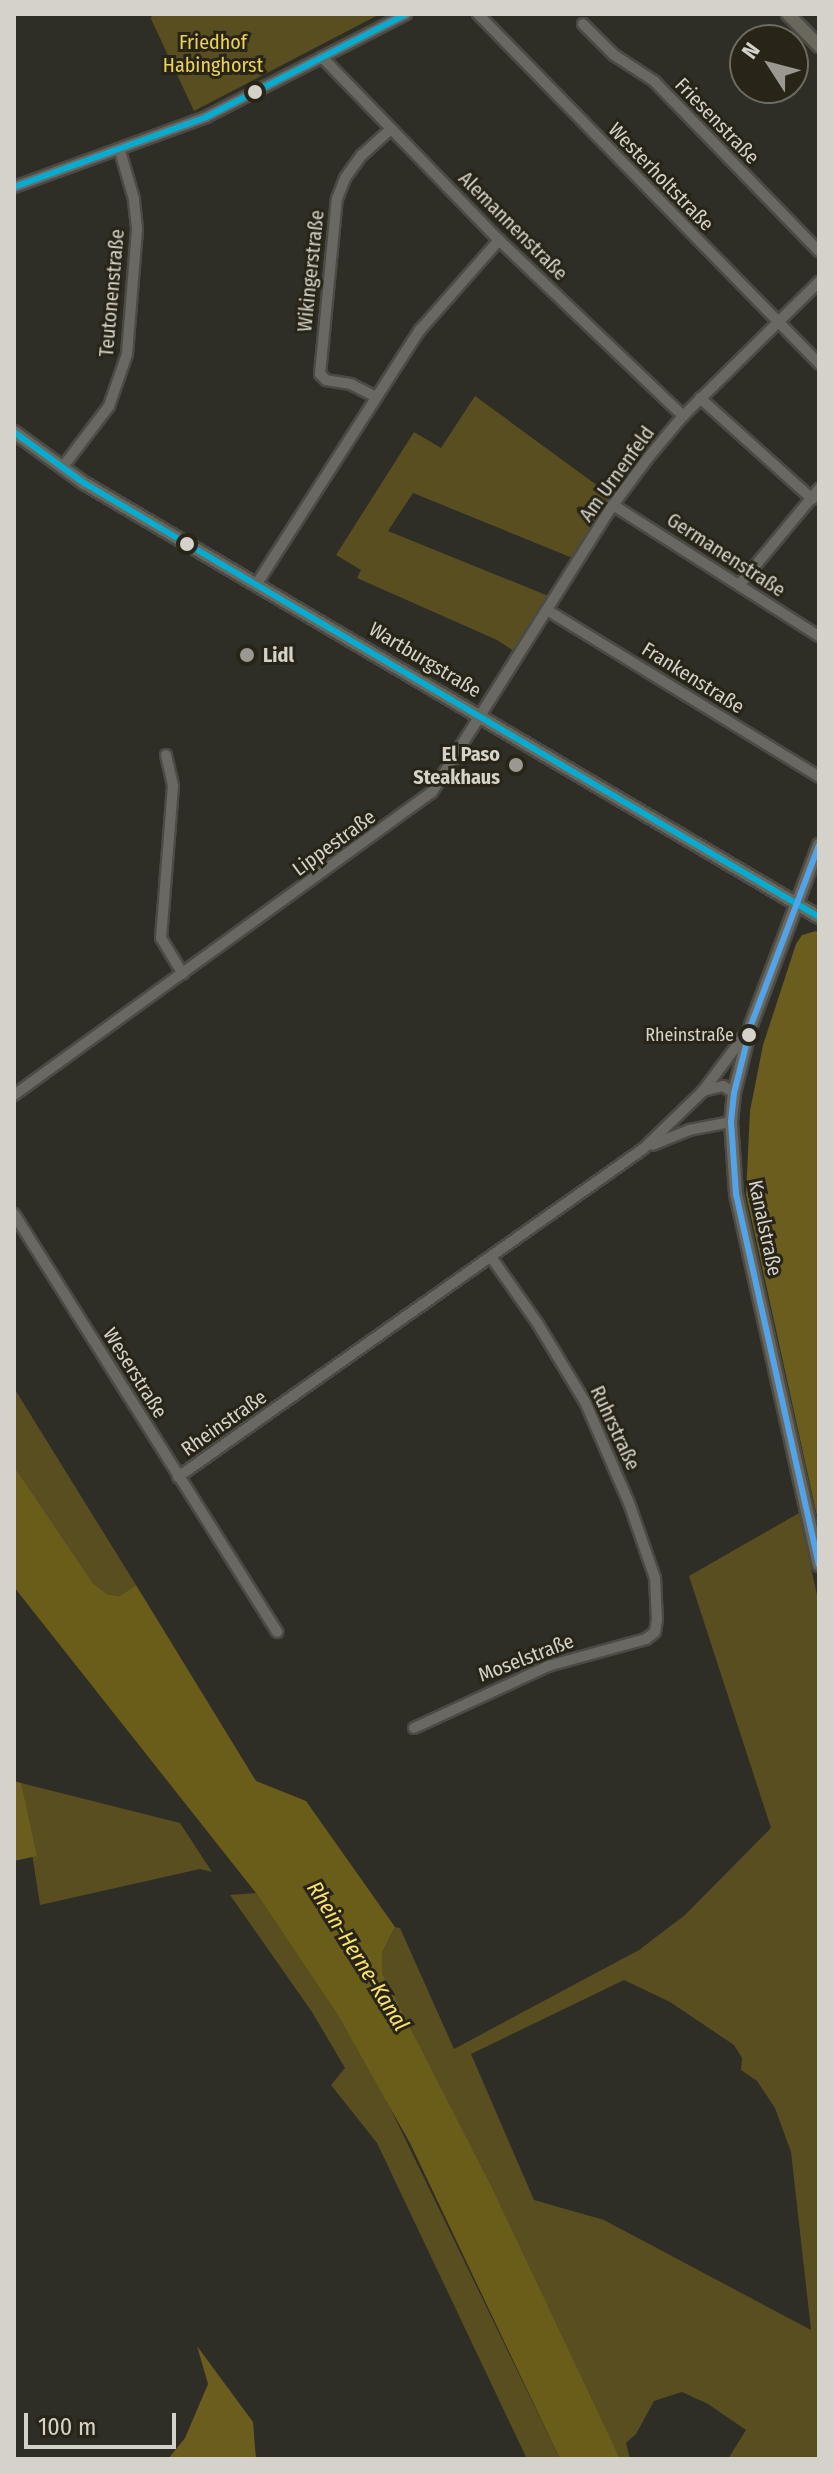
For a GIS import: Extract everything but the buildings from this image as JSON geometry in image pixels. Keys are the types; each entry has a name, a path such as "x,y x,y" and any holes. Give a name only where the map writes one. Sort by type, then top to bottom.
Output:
{"main road":[{"path":"788,14 819,46"},
{"name":"Wartburgstraße","path":"14,432 62,468 256,585 819,917"},
{"name":"Kanalstraße","path":"819,845 751,1025 734,1093 731,1122 736,1194 819,1565"}],"street":[{"path":"14,187 120,151 206,117 406,14"},
{"name":"Westerholtstraße","path":"478,14 819,364"},
{"name":"Friesenstraße","path":"583,24 614,55 654,81 819,251"},
{"name":"Alemannenstraße","path":"322,57 499,240 683,416"},
{"name":"Wikingerstraße","path":"376,397 351,384 323,379 320,363 337,199 362,155 391,129"},
{"name":"Teutonenstraße","path":"62,468 109,406 127,354 137,229 134,199 120,151"},
{"path":"256,585 376,397 446,297 499,240"},
{"name":"Am Urnenfeld","path":"481,716 613,505 683,416 819,282"},
{"path":"700,398 812,499"},
{"path":"740,584 819,489"},
{"name":"Germanenstraße","path":"613,505 819,636"},
{"name":"Frankenstraße","path":"547,610 819,777"},
{"name":"Lippestraße","path":"14,1095 423,800 440,781 481,716"},
{"path":"166,755 173,786 161,938 183,974"},
{"name":"Rheinstraße","path":"178,1477 643,1149 703,1091 751,1025"},
{"path":"703,1091 723,1086 734,1093"},
{"name":"Rheinstraße","path":"643,1149 689,1130 731,1122"},
{"name":"Weserstraße","path":"14,1214 277,1632"},
{"name":"Ruhrstraße","path":"491,1257 560,1359 585,1402 623,1489 655,1578 655,1632"},
{"name":"Moselstraße","path":"414,1728 548,1666 646,1639 655,1632"}],"green space":[{"name":"Friedhof Habinghorst","path":"152,14 380,14 194,111 151,19"},
{"path":"475,396 613,497 575,559 413,493 388,531 551,597 517,653 497,640 357,578 361,570 336,555 414,432 441,448"},
{"path":"14,1388 136,1585 119,1596 107,1594 93,1583 14,1466"},
{"path":"799,1513 819,1604 819,2459 728,2459 746,2430 708,2404 682,2392 654,2401 636,2434 626,2443 630,2459 620,2459 382,1973 382,1953 395,1927 400,1928 454,2049 639,1950 685,1915 771,1828 689,1576","holes":["624,1980 670,2002 734,2045 742,2058 741,2070 757,2081 775,2108 791,2152 811,2330 604,2220 534,2200 471,2054"]},
{"path":"21,1783 180,1823 212,1872 200,1869 40,1905"},
{"path":"256,1893 339,2017 382,2091 560,2459 527,2459 377,2143 331,2085 345,2068 312,2012 230,1895"}],"shaded area":[{"path":"819,933 819,1525 746,1194 750,1111 763,1045 796,944 802,935"},
{"path":"14,1781 21,1783 37,1856 14,1861"},
{"path":"197,2346 253,2422 256,2459 168,2459 185,2438 208,2384"}],"water":[{"name":"Rhein-Herne-Kanal","path":"14,1466 93,1583 107,1594 119,1596 136,1585 256,1781 306,1801 395,1927 382,1953 382,1973 491,2186 620,2459 560,2459 410,2143 339,2017 256,1893 14,1587"}],"transit line":[{"path":"14,187 206,117 406,14"},
{"path":"14,432 84,483 819,917"},
{"path":"819,845 751,1025 734,1093 731,1122 736,1194 819,1565"}],"place":[{"name":"Lidl","path":"247,655"},
{"name":"El Paso Steakhaus","path":"516,765"},
{"name":"Rheinstraße","path":"749,1035"}]}
